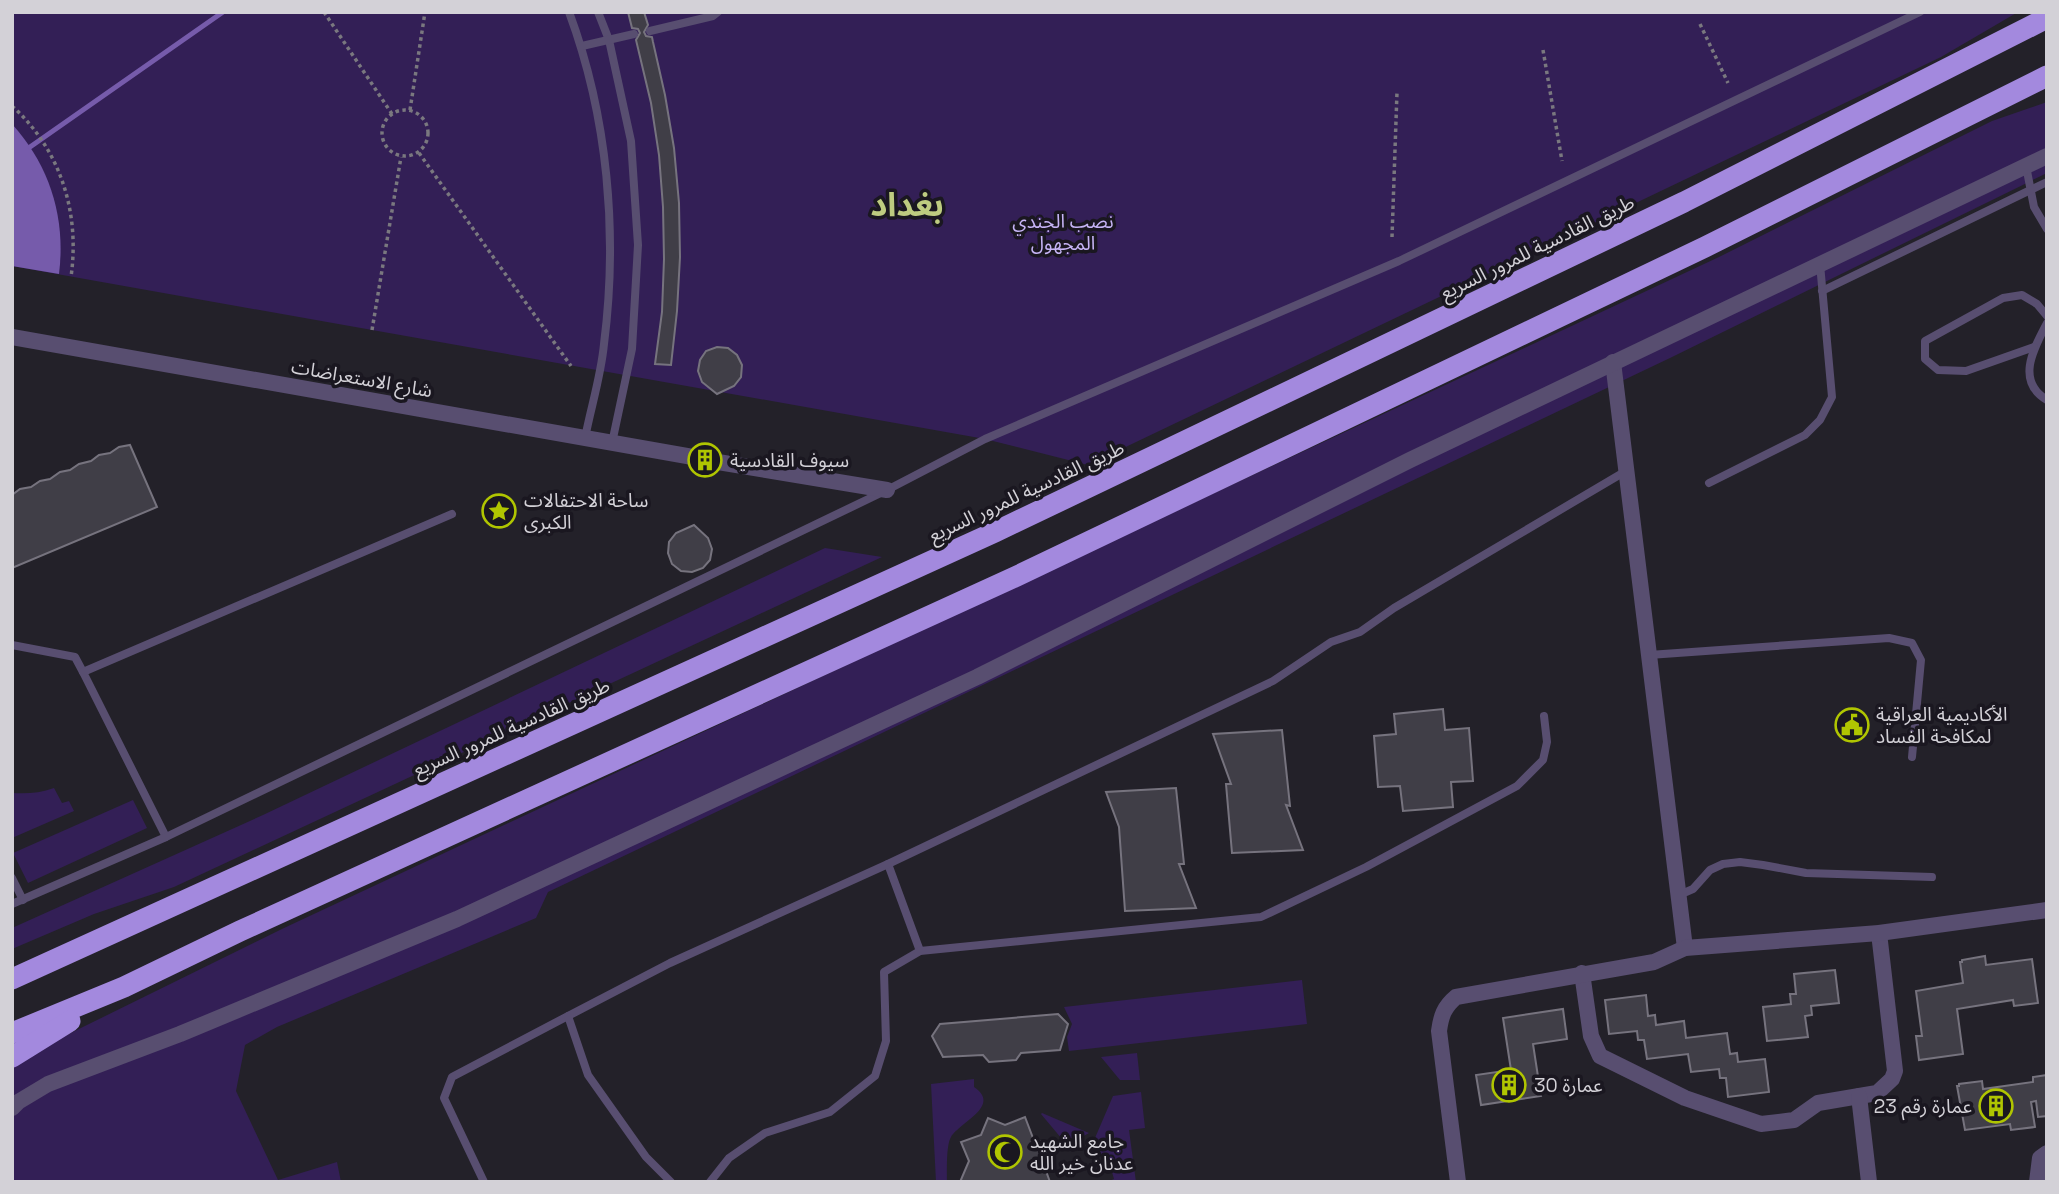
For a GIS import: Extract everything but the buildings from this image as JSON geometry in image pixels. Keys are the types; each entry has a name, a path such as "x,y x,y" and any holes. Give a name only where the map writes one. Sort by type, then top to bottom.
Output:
{"highway":[{"name":"طريق القادسية للمرور السريع","path":"12,979 1006,527 1684,202 2047,18"},
{"path":"12,1033 124,987 252,925 1017,576 1705,247 2047,76"},
{"path":"12,1057 124,987"}],"street":[{"path":"12,1108 48,1084 180,1034 457,919 977,677 1410,460 2047,156"},
{"name":"شارع الاستعراضات","path":"12,337 887,490"},
{"path":"1614,362 1685,948"},
{"path":"1458,1182 1438,1031 1441,1017 1448,1004 1456,997 1654,962 1685,948 1879,933 2047,910"},
{"path":"1582,973 1591,1036 1600,1056 1685,1098 1761,1124 1794,1120 1818,1103 1877,1093 1892,1079 1895,1071 1879,933"},
{"path":"1859,1096 1869,1182"},
{"path":"2037,1182 2040,1158 2047,1153"}],"lane":[{"path":"569,12 582,46 603,144 611,245 604,345 585,438"},
{"path":"598,12 609,40 631,141 638,245 632,349 612,443"},
{"path":"650,30 713,16 718,12"},
{"path":"12,904 166,837 887,490 985,439 1399,261 1920,12"},
{"path":"582,46 634,34"},
{"path":"2025,166 2034,207 2047,229"},
{"path":"1822,291 2047,182"},
{"path":"1709,483 1805,435 1820,420 1832,397 1821,264"},
{"path":"2034,347 1966,371 1938,370 1925,359 1925,341 2003,298 2022,295 2037,304 2047,316"},
{"path":"2047,323 2034,347 2028,369 2031,382 2040,397 2047,401"},
{"path":"484,1182 444,1098 452,1077 670,963 888,864 1273,681 1331,642 1360,632 1406,601 1627,470"},
{"path":"83,672 452,514"},
{"path":"1649,655 1889,638 1912,643 1921,660 1912,757"},
{"path":"12,645 75,657 166,837"},
{"path":"709,1182 729,1158 765,1133 830,1112 875,1076 886,1041 884,972 920,951 1261,917 1366,867 1517,786 1543,760 1547,742 1544,716"},
{"path":"1679,895 1693,889 1710,870 1723,864 1740,862 1806,873 1932,877"},
{"path":"888,864 920,951"},
{"path":"12,878 23,900"},
{"path":"568,1016 588,1076 646,1157 671,1182"}],"path":[{"path":"324,12 392,114"},
{"path":"410,110 425,12"},
{"path":"1700,24 1728,83"},
{"path":"1543,50 1562,161"},
{"path":"1392,237 1398,92"},
{"path":"12,106 45,145 64,184 73,226 71,276"},
{"path":"400,110 410,110 422,116 428,128 427,142 419,153 401,157 389,150 382,138 383,125 392,114 400,110"},
{"path":"419,153 571,366"},
{"path":"372,330 401,157"}],"green space":[{"name":"نصب الجندي المجهول","path":"12,12 2018,12 1941,57 1088,465 985,439 12,266"},
{"path":"2047,102 2047,173 1670,358 548,892 536,918 277,1027 245,1045 236,1091 278,1180 337,1162 341,1182 12,1182 12,1063 24,1056 284,928 1719,257 1992,121"},
{"path":"825,548 882,557 174,887 94,914 12,949 12,928 263,815"},
{"path":"54,788 62,803 69,801 74,811 12,838 12,793 33,793"},
{"path":"133,800 147,828 28,883 13,853"},
{"path":"1302,980 1307,1024 1069,1051 1067,1037 1072,1024 1064,1007"},
{"path":"1137,1053 1140,1080 1120,1080 1101,1057"},
{"path":"974,1079 974,1087 981,1094 983,1101 981,1107 951,1137 947,1182 936,1182 931,1084"},
{"path":"1141,1092 1145,1128 1129,1130 1136,1182 1107,1182 1114,1179 1112,1172 1115,1166 1109,1163 1107,1156 1102,1157 1095,1138 1113,1096"},
{"path":"1042,1113 1089,1133 1067,1145"}],"shaded area":[{"path":"12,124 36,157 52,194 60,233 59,274 12,266"}],"waterway":[{"path":"30,147 223,12"}],"place":[{"name":"سيوف القادسية","path":"705,460"},
{"name":"ساحة الاحتفالات الكبرى","path":"499,511"},
{"name":"الأكاديمية العراقية لمكافحة الفساد","path":"1852,725"},
{"name":"عمارة 30","path":"1509,1085"},
{"name":"عمارة رقم 23","path":"1996,1106"},
{"name":"جامع الشهيد عدنان خير الله","path":"1005,1152"}],"district":[{"name":"بغداد","path":"907,204"}]}
